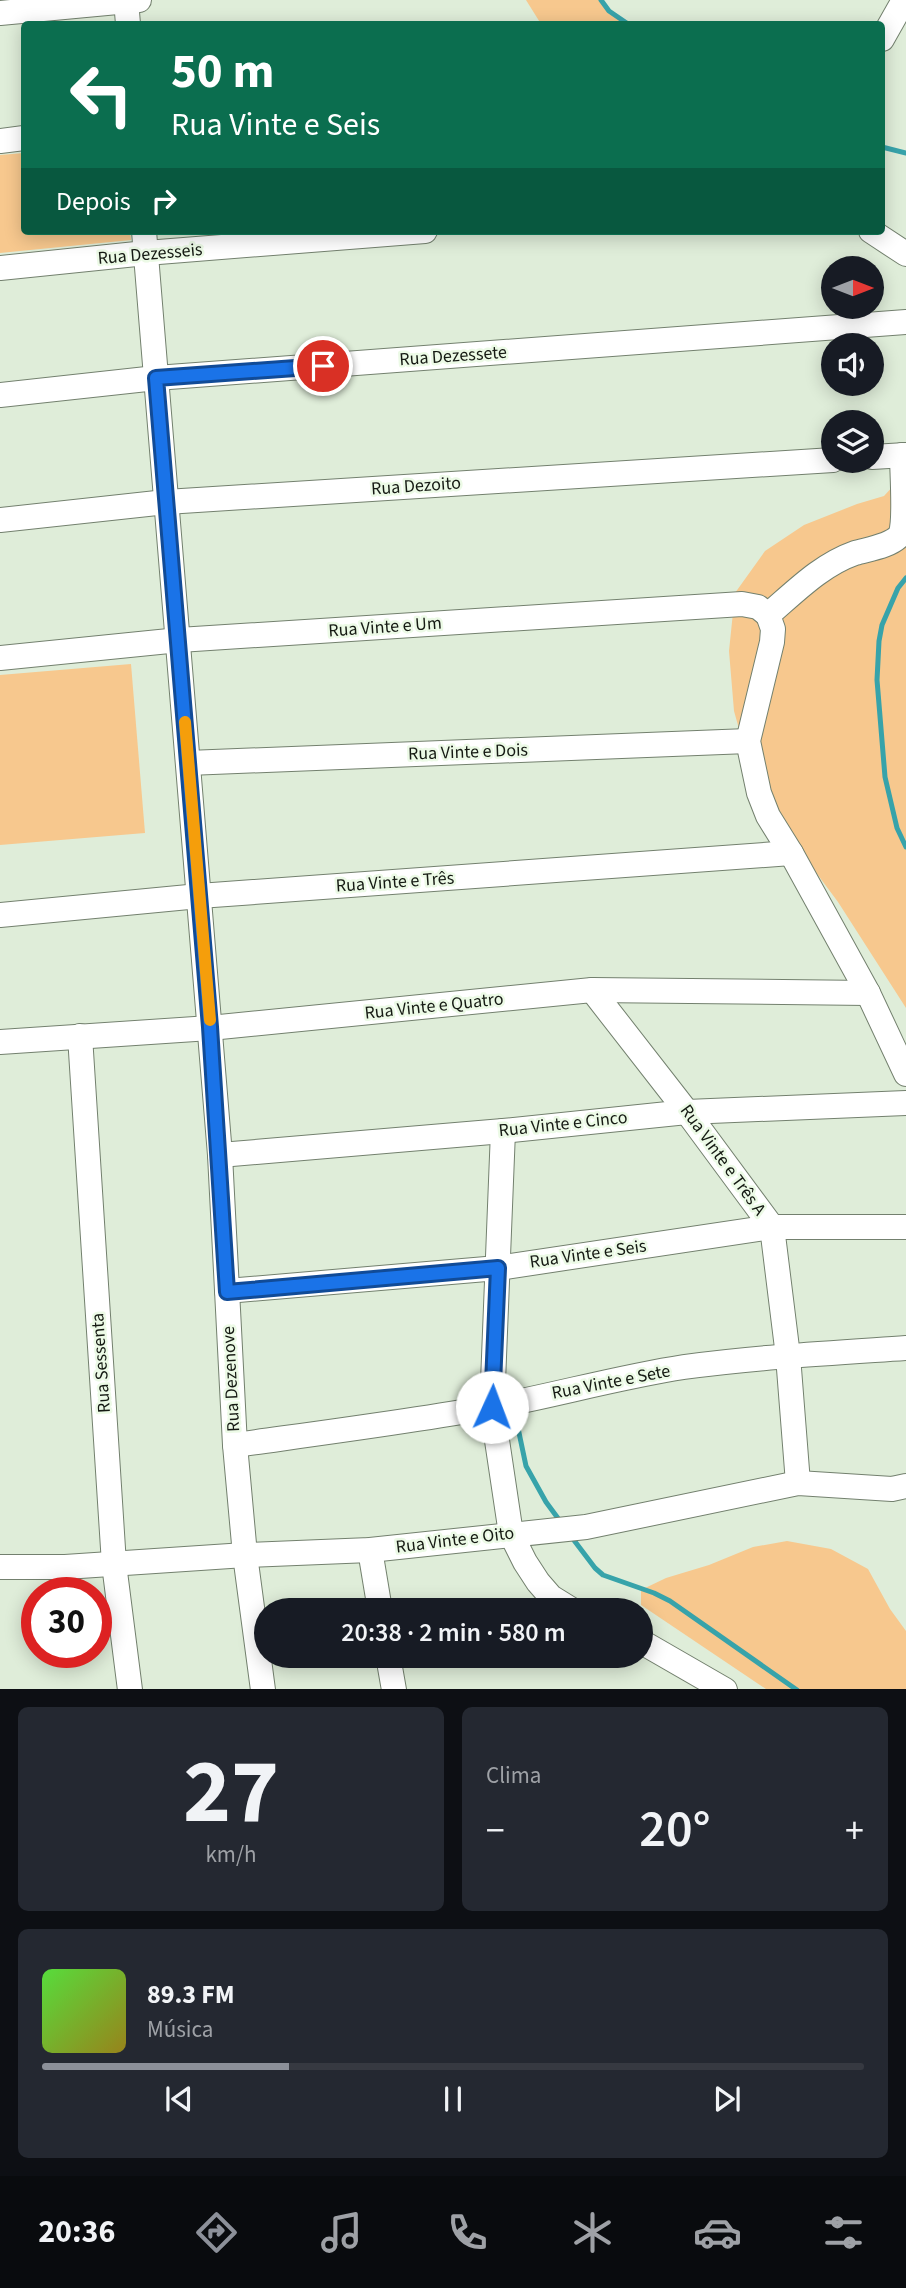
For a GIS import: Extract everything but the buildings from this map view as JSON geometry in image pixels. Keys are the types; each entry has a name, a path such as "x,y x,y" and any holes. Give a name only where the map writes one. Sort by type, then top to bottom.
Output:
{"street":[{"path":"126,0 128,21"},
{"path":"0,13 139,0"},
{"path":"885,34 904,0"},
{"path":"0,141 21,138"},
{"name":"Rua Dezesseis","path":"0,268 145,242 323,235"},
{"path":"877,235 906,254"},
{"name":"Rua Dezenove","path":"145,242 220,1155 235,1445 245,1555 263,1689"},
{"name":"Rua Dezessete","path":"0,395 156,378 906,323"},
{"path":"884,456 904,455 904,522 901,534 892,542 837,559 768,615 773,629 772,642 748,741 759,793 768,816 868,993 906,1074"},
{"name":"Rua Dezoito","path":"0,520 166,502 821,461"},
{"name":"Rua Vinte e Um","path":"0,658 179,640 742,604 758,607 768,615"},
{"name":"Rua Vinte e Dois","path":"188,762 748,741"},
{"name":"Rua Vinte e Três","path":"0,915 200,896 791,853"},
{"name":"Rua Vinte e Quatro","path":"0,1042 210,1027 592,990 868,993"},
{"name":"Rua Vinte e Três A","path":"592,990 772,1227 788,1356 798,1483"},
{"name":"Rua Sessenta","path":"80,1036 114,1564 130,1689"},
{"name":"Rua Vinte e Cinco","path":"220,1155 687,1112 906,1103"},
{"path":"503,1131 492,1407 510,1534 524,1562 553,1598"},
{"name":"Rua Vinte e Seis","path":"227,1292 498,1268 772,1227 906,1227"},
{"name":"Rua Vinte e Sete","path":"235,1445 387,1425 492,1407 645,1374 788,1356 906,1349"},
{"name":"Rua Vinte e Oito","path":"0,1567 65,1567 370,1550 586,1527 798,1483 901,1493"},
{"path":"370,1550 378,1598"},
{"path":"653,1648 724,1689"},
{"path":"390,1668 394,1689"}],"shaded area":[{"path":"526,0 599,0 611,12 628,21 539,21"},
{"path":"21,153 21,235 130,235 131,240 0,253 0,155"},
{"path":"906,472 906,1008 838,902 757,793 734,711 729,651 735,593 765,551 804,525 884,496"},
{"path":"131,664 145,833 0,845 0,675"},
{"path":"787,1541 831,1549 868,1569 890,1609 906,1631 906,1689 766,1689 653,1613 653,1598 641,1598 641,1590 666,1578 709,1565 753,1547"}],"waterway":[{"path":"601,0 609,11 624,21"},
{"path":"885,148 906,153"},
{"path":"906,578 898,588 882,625 877,680 885,777 897,828 906,847"},
{"path":"514,1409 526,1466 560,1521"},
{"path":"570,1535 603,1575 670,1601 796,1689"}],"slow traffic":[{"path":"185,722 210,1020"}],"route":[{"path":"323,366 156,378 220,1155 227,1292 498,1268 492,1407"}]}
